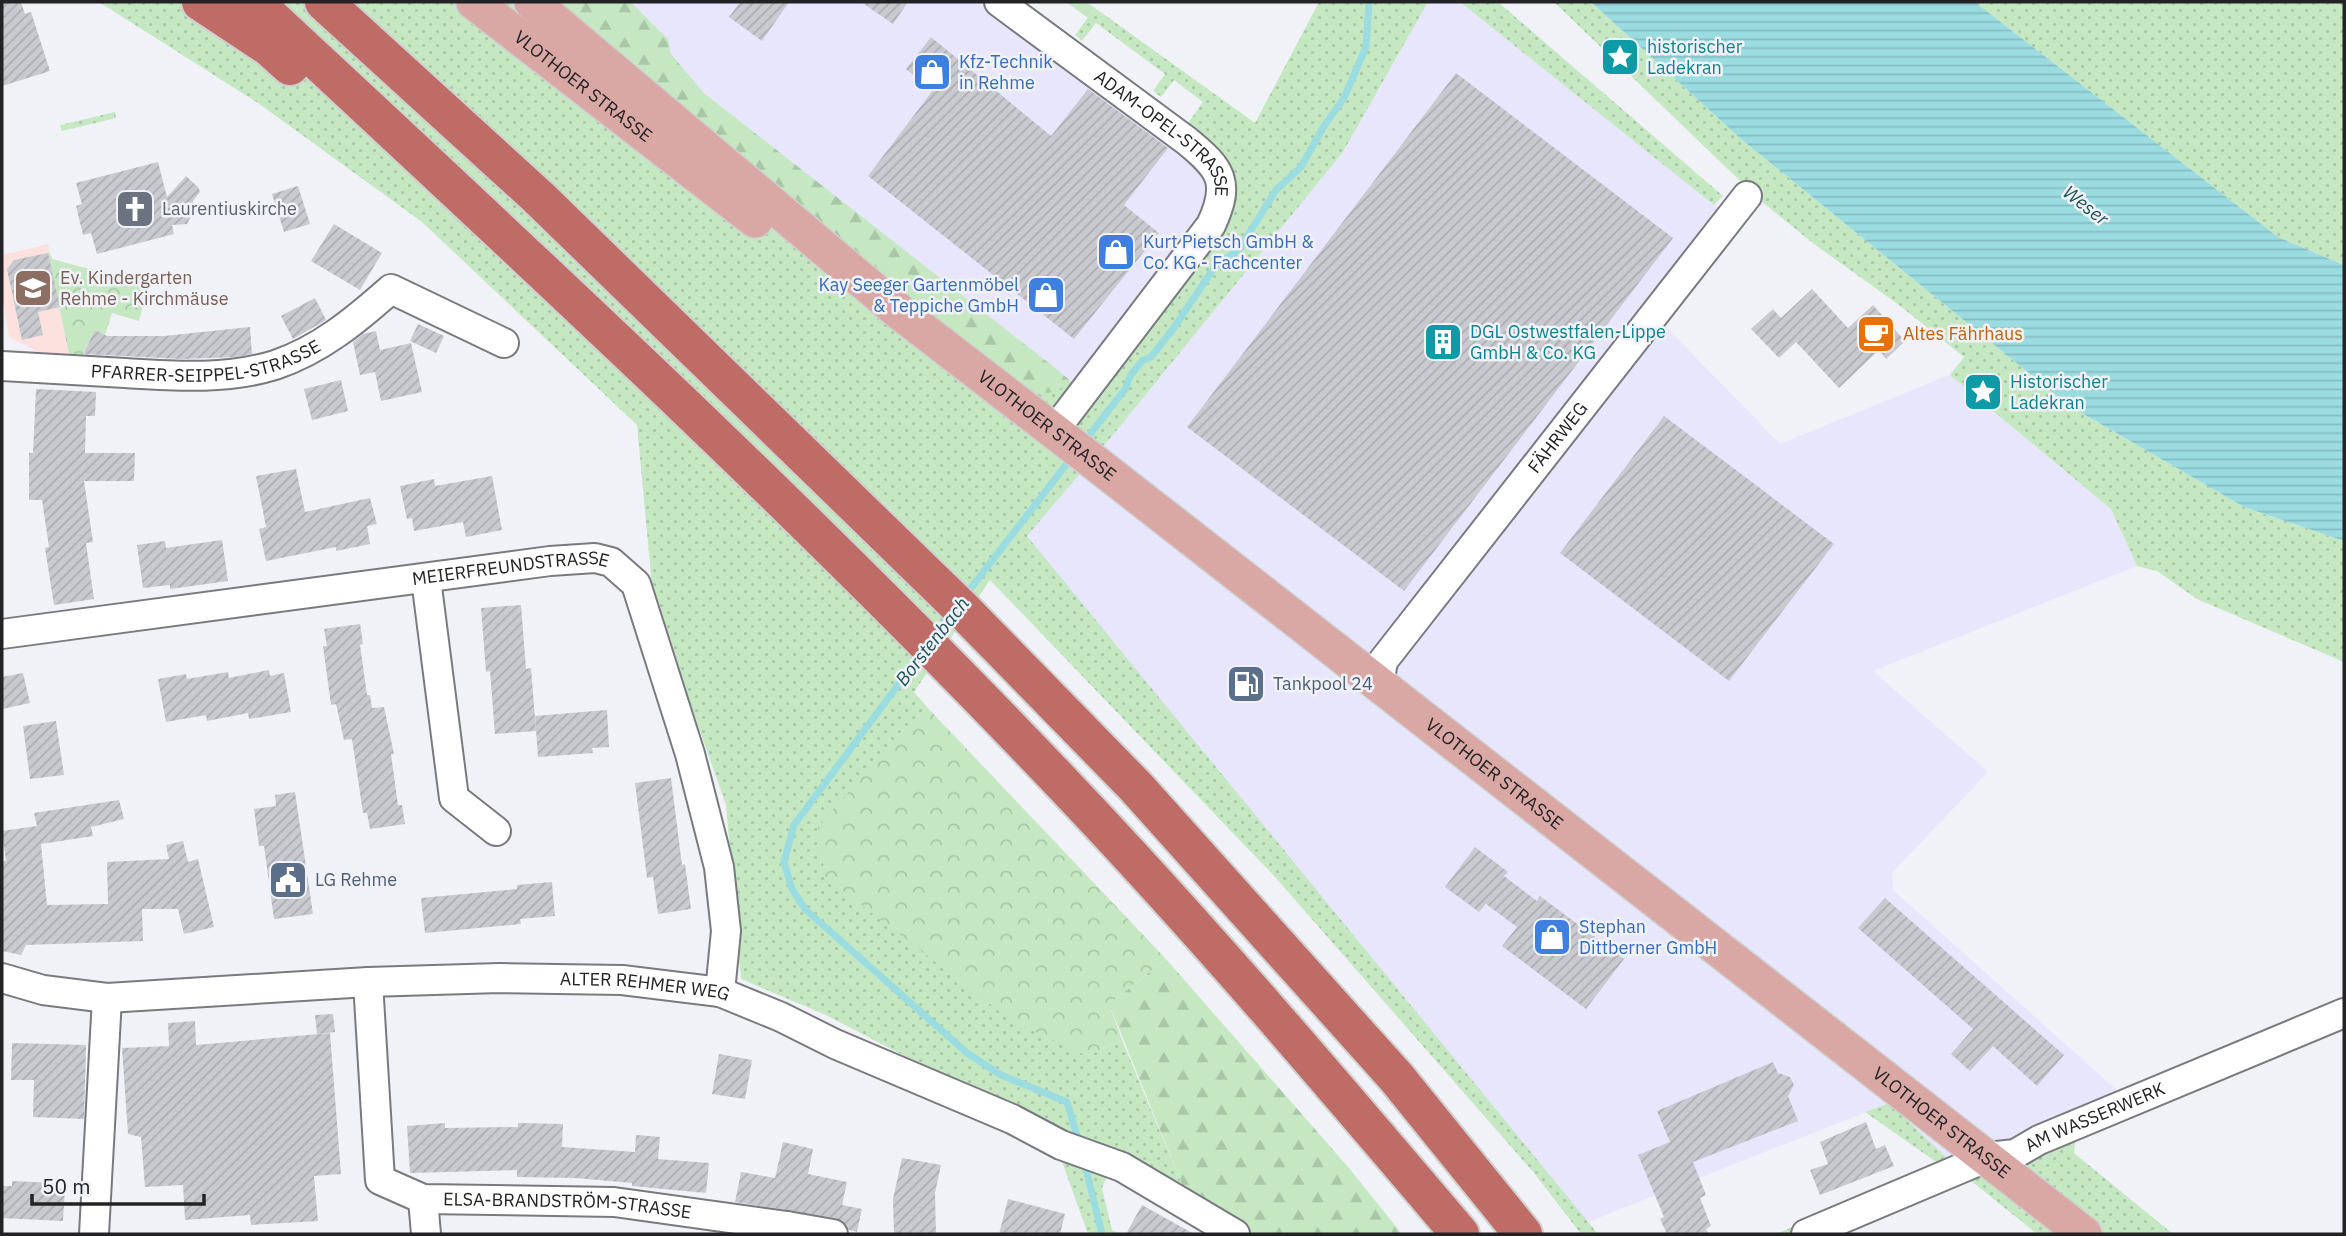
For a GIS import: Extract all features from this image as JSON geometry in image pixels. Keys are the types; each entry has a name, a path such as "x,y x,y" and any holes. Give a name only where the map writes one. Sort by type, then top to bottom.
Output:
{"highway":[{"path":"201,2 270,47 411,176 494,226"},
{"path":"254,2 494,226 926,643 1065,786 1207,939 1460,1234"},
{"path":"324,2 538,197 956,604 1136,788 1396,1077 1523,1234"}],"main road":[{"name":"VLOTHOER STRASSE","path":"474,2 800,254 902,314"},
{"name":"VLOTHOER STRASSE","path":"532,2 902,314 2084,1234"}],"street":[{"name":"ADAM-OPEL-STRASSE","path":"999,2 1187,141 1212,161 1220,177 1221,195 1211,225 1054,431"},
{"name":"FÄHRWEG","path":"1379,685 1383,661 1747,195"},
{"name":"PFARRER-SEIPPEL-STRASSE","path":"2,366 184,376 239,373 275,365 313,348 346,327 391,289 504,343"},
{"name":"MEIERFREUNDSTRASSE","path":"2,634 550,561 595,558 611,562 636,584 690,754 719,867 726,931 720,992"},
{"path":"426,579 454,798 496,831"},
{"name":"ALTER REHMER WEG","path":"2,978 43,990 107,998 368,982 500,978 622,981 720,992 1012,1119 1061,1144 1122,1167 1235,1234"},
{"name":"ELSA-BRANDSTRÖM-STRASSE","path":"368,982 380,1180 423,1199 614,1202 788,1230 833,1234"},
{"path":"94,1234 107,998"},
{"name":"AM WASSERWERK","path":"1806,1234 1988,1157 2015,1154 2039,1140 2344,1013"},
{"path":"423,1199 426,1234"}],"shaded area":[{"path":"631,2 1018,2 1231,190 1088,395 704,93 671,54 668,39"},
{"path":"1428,2 1460,2 1741,225 1664,325 1780,444 1949,375 1965,357 1950,375 2111,509 2137,566 1873,671 1988,772 1892,873 1893,890 2120,1093 2048,1152 1970,1180 1889,1103 1588,1222 1026,536 1117,430 1343,152"},
{"path":"48,244 70,359 57,362 9,337 2,294 2,255"}],"green space":[{"path":"99,2 541,2 1074,384 1222,226 1186,126 1203,102 1174,80 1161,97 1153,91 1165,74 1096,23 1082,41 1075,35 1095,8 1255,123 1319,2 1428,2 1343,152 1117,430 1027,536 1598,1234 1581,1234 1534,1173 1275,877 990,580 914,692 927,707 896,737 1087,1056 1122,1040 1182,1184 1117,1148 1117,1155 1102,1188 1112,1230 1121,1234 1088,1234 1057,1148 1057,1125 1012,1112 826,1015 741,979 726,805 653,597 637,425 422,222 258,103"},
{"path":"541,2 631,2 668,39 671,54 704,93 1074,384 1048,393 1027,389 865,267"},
{"path":"1066,2 1086,2 1095,8 1088,18"},
{"path":"1460,2 1498,2 1723,196 1714,205"},
{"path":"1554,2 1591,2 1741,139 2068,405 2244,507 2344,541 2344,662 2197,599 2157,571 2137,566 2111,509 1950,375 1964,357 1761,201"},
{"path":"1975,2 2344,2 2344,265 2278,237"},
{"path":"115,112 116,118 62,131 60,125"},
{"path":"48,253 52,259 148,285 139,321 112,313 105,335 95,330 80,359 70,359"},
{"path":"927,707 1166,959 1109,1004 1122,1040 1087,1056 1012,1021 825,877 818,827 896,737"},
{"path":"1166,959 1349,1168 1402,1234 1252,1234 1182,1184 1109,1004"},
{"path":"1889,1103 1970,1180 1833,1234 1776,1234 1939,1164 1865,1112"},
{"path":"2076,1137 2074,1153 2173,1234 2037,1234 1970,1180 2047,1152"}],"water":[{"name":"Weser","path":"1591,2 1975,2 2278,237 2344,265 2344,541 2244,507 2068,405 1741,139"}],"building":[{"path":"2,2 21,2 25,14 31,12 50,71 2,86"},
{"path":"740,2 789,2 762,41 729,17"},
{"path":"861,2 908,2 893,24"},
{"path":"931,37 1051,136 1088,89 1168,148 1124,205 1159,233 1074,339 868,176 933,90 906,69"},
{"name":"DGL Ostwestfalen-Lippe GmbH & Co. KG","path":"1456,73 1673,238 1404,591 1187,427"},
{"name":"Laurentiuskirche","path":"158,162 167,197 186,176 198,187 200,192 193,201 194,211 187,224 172,225 174,234 97,254 91,233 83,235 76,206 82,204 76,183"},
{"path":"298,186 310,224 284,232 272,194"},
{"path":"334,224 382,253 360,290 311,261"},
{"name":"Ev. Kindergarten Rehme - Kirchmäuse","path":"48,253 60,307 38,312 43,335 22,340 7,269 14,260"},
{"path":"1812,289 1848,328 1873,305 1905,341 1886,359 1879,350 1839,388 1796,342 1779,358 1751,329 1773,309 1781,318"},
{"path":"315,298 326,320 293,339 281,316"},
{"path":"418,324 444,336 436,353 410,341"},
{"path":"250,327 252,354 236,357 182,359 83,354 95,330 107,336 164,336"},
{"path":"376,331 380,350 411,343 422,392 381,401 375,372 360,375 353,342 363,334"},
{"path":"341,380 348,411 312,420 304,389"},
{"path":"36,389 96,392 95,416 86,416 85,453 135,453 134,481 84,481 93,542 86,543 94,599 54,605 45,548 49,547 42,500 29,500 29,453 33,453"},
{"name":"DGL Ostwestfalen-Lippe GmbH & Co. KG","path":"1664,416 1834,544 1729,681 1560,553"},
{"path":"296,469 305,512 370,498 377,524 367,526 370,544 336,551 336,547 266,561 259,529 266,527 256,476"},
{"path":"492,476 502,530 466,537 463,522 414,531 412,518 407,519 400,486 434,479 435,486"},
{"path":"222,540 228,581 170,589 170,585 143,588 137,545 165,541 166,548"},
{"path":"521,605 526,669 531,668 536,731 495,734 481,608"},
{"path":"360,624 367,695 370,695 372,708 384,707 394,754 391,754 398,805 402,805 405,824 370,829 367,813 363,813 352,739 344,740 336,704 331,705 323,646 327,646 324,629"},
{"path":"269,670 270,676 284,673 291,712 249,719 248,713 207,721 206,715 166,722 158,679 186,674 187,679 228,672 229,678"},
{"path":"23,673 30,703 2,709 2,677"},
{"path":"607,710 609,747 592,748 593,753 538,757 535,716"},
{"path":"56,721 64,775 30,779 23,726"},
{"path":"671,778 682,865 685,864 691,909 658,914 653,877 647,878 635,783"},
{"name":"LG Rehme","path":"295,792 313,914 274,919 264,846 259,846 254,809 276,806 275,795"},
{"path":"119,800 124,819 91,827 93,836 41,844 47,905 108,904 107,862 169,859 166,845 183,841 188,862 198,859 214,927 184,934 178,909 142,909 143,941 26,945 21,955 2,951 2,861 6,861 2,831 37,826 34,813"},
{"name":"Stephan Dittberner GmbH","path":"1475,847 1508,872 1504,876 1537,901 1540,896 1624,959 1586,1009 1502,946 1517,927 1486,904 1479,912 1445,887"},
{"path":"552,882 555,916 520,919 521,924 425,933 421,898 517,889 517,885"},
{"path":"1885,898 2064,1055 2037,1086 1993,1046 1970,1071 1951,1054 1973,1029 1858,928"},
{"path":"333,1014 335,1032 317,1034 315,1015"},
{"path":"195,1021 196,1045 330,1033 341,1174 314,1176 318,1221 251,1225 250,1215 185,1220 183,1185 145,1187 141,1137 128,1134 122,1048 169,1046 168,1023"},
{"path":"12,1043 86,1045 84,1119 33,1117 34,1080 11,1080"},
{"path":"719,1054 752,1060 745,1099 712,1094"},
{"path":"1773,1062 1778,1073 1790,1077 1794,1085 1788,1096 1798,1121 1693,1162 1706,1195 1700,1198 1711,1226 1706,1229 1708,1234 1667,1234 1660,1219 1664,1217 1638,1155 1670,1142 1657,1111"},
{"path":"1866,1122 1876,1149 1885,1145 1894,1166 1820,1195 1810,1170 1828,1164 1820,1142"},
{"path":"445,1123 445,1128 518,1127 518,1123 563,1124 562,1147 635,1152 636,1135 660,1137 658,1159 709,1163 706,1193 575,1178 517,1177 517,1170 410,1173 407,1126"},
{"path":"783,1142 813,1149 808,1174 847,1182 842,1205 862,1209 857,1232 849,1230 844,1222 836,1218 735,1202 741,1172 775,1178"},
{"path":"902,1158 941,1165 935,1193 936,1234 894,1234 893,1199"},
{"path":"12,1181 56,1183 55,1188 65,1189 63,1221 2,1218 2,1186 12,1186"},
{"path":"1008,1199 1065,1214 1060,1234 999,1234"},
{"path":"1142,1205 1194,1234 1126,1234"}],"waterway":[{"name":"Borstenbach","path":"1084,442 1126,388 1130,376 1142,361 1151,357 1173,329 1214,268 1240,248 1276,190 1301,167 1324,126 1344,98 1366,47 1369,2"},
{"name":"Borstenbach","path":"964,597 1072,457"},
{"name":"Borstenbach","path":"934,636 950,615"},
{"name":"Borstenbach","path":"921,654 794,825 784,862 792,889 805,909 967,1053 1001,1075 1067,1102 1079,1142"},
{"name":"Borstenbach","path":"1084,1161 1102,1234"}],"place":[{"name":"historischer Ladekran","path":"1620,57"},
{"name":"Kfz-Technik in Rehme","path":"932,72"},
{"name":"Laurentiuskirche","path":"135,209"},
{"name":"Kurt Pietsch GmbH & Co. KG - Fachcenter","path":"1116,252"},
{"name":"Ev. Kindergarten Rehme - Kirchmäuse","path":"33,288"},
{"name":"Kay Seeger Gartenmöbel & Teppiche GmbH","path":"1046,295"},
{"name":"Altes Fährhaus","path":"1876,334"},
{"name":"DGL Ostwestfalen-Lippe GmbH & Co. KG","path":"1443,342"},
{"name":"Historischer Ladekran","path":"1983,392"},
{"name":"Tankpool 24","path":"1246,684"},
{"name":"LG Rehme","path":"288,880"},
{"name":"Stephan Dittberner GmbH","path":"1552,937"}]}
